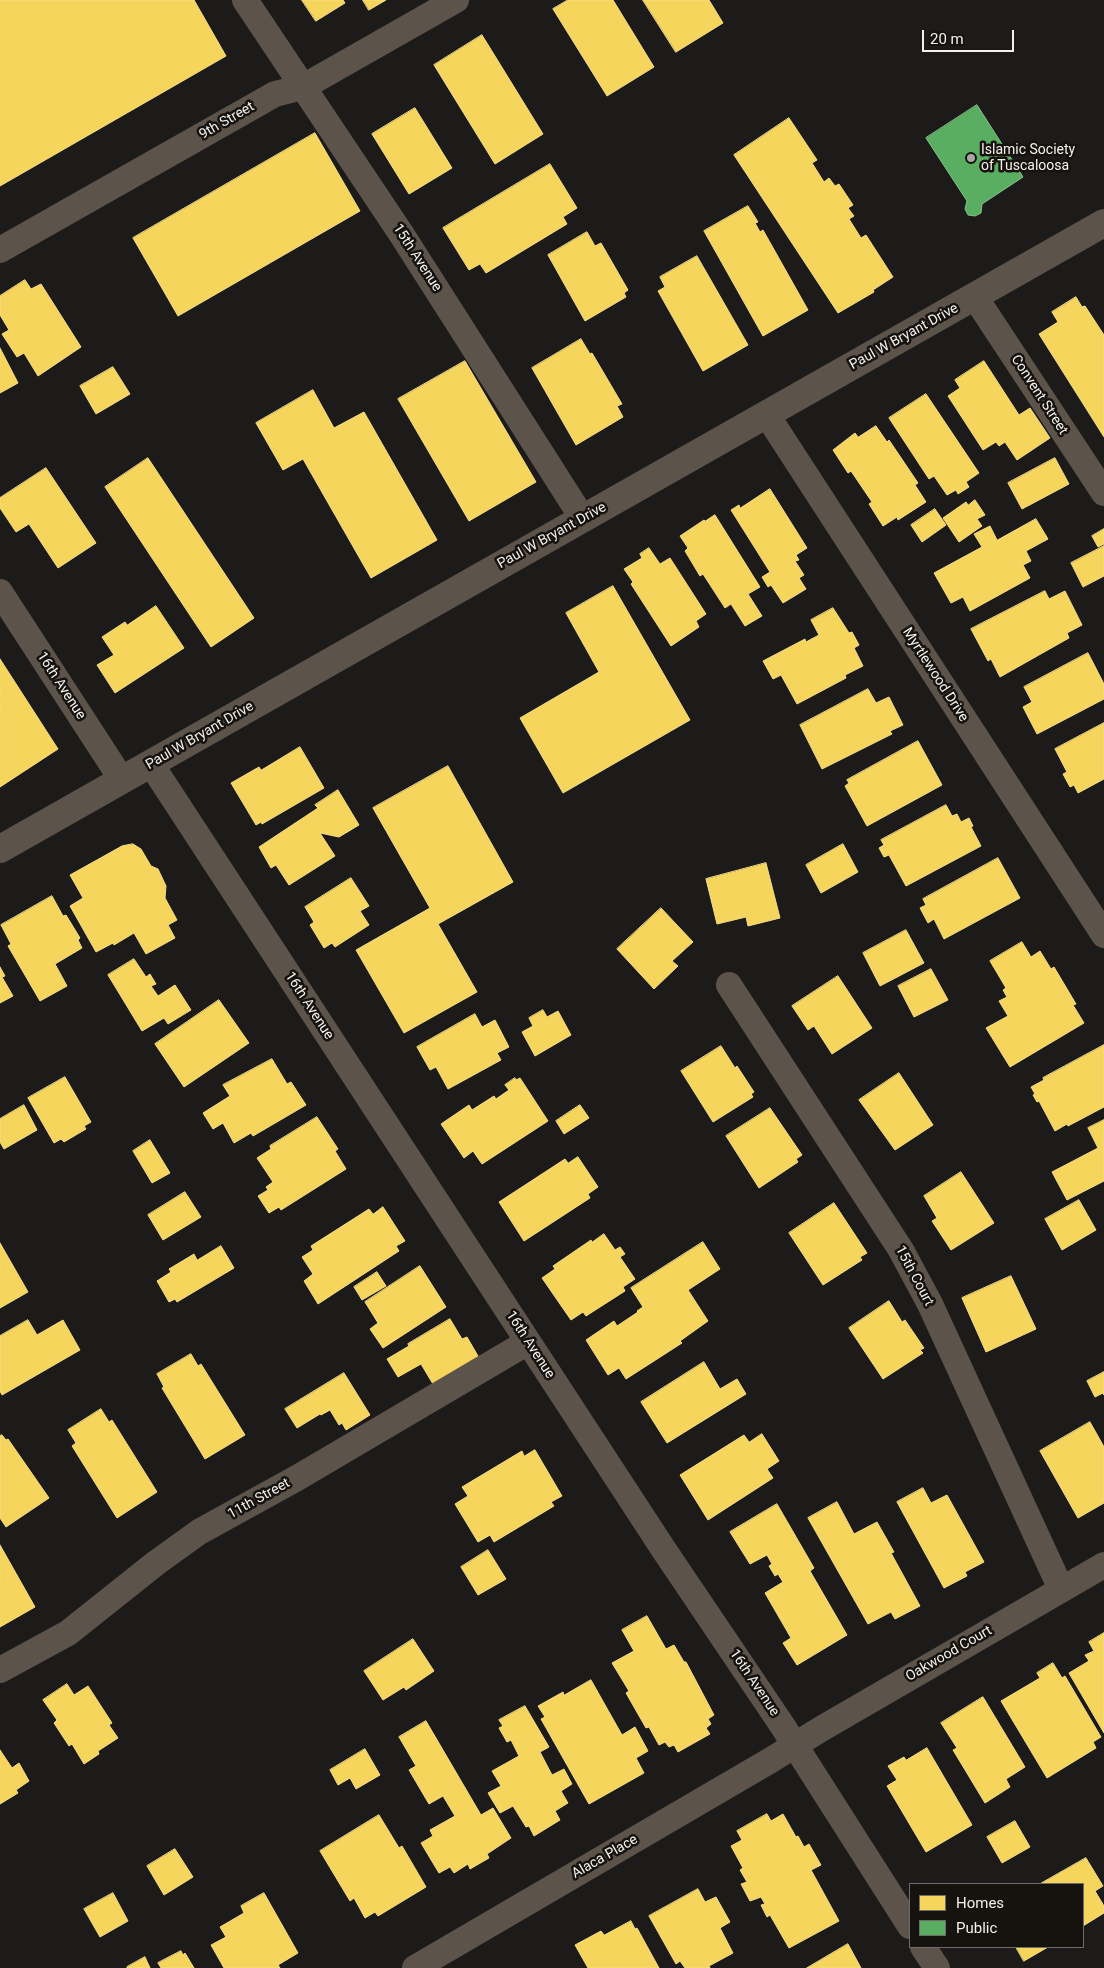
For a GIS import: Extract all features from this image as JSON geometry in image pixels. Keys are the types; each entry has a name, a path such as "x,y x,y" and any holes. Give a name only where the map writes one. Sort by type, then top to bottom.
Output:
{"street":[{"name":"15th Avenue","path":"245,0 402,235 583,519"},
{"name":"9th Street","path":"0,250 275,94 303,87 456,0"},
{"name":"Paul W Bryant Drive","path":"0,849 1104,223"},
{"name":"Convent Street","path":"975,297 1104,493"},
{"name":"Myrtlewood Drive","path":"767,414 1104,935"},
{"name":"16th Avenue","path":"0,592 122,780"},
{"name":"16th Avenue","path":"150,764 664,1550 795,1745 909,1924"},
{"name":"15th Court","path":"728,985 901,1250 930,1304 1061,1589"},
{"name":"11th Street","path":"0,1670 68,1633 156,1563 199,1532 297,1478 528,1342"},
{"name":"Oakwood Court","path":"795,1745 1104,1565"},
{"name":"Alaca Place","path":"415,1968 795,1745"},
{"path":"924,1948 937,1968"}],"building: Homes":[{"path":"0,0 194,0 226,56 0,186"},
{"path":"302,0 343,0 345,3 316,21"},
{"path":"363,0 386,0 369,10"},
{"path":"568,0 613,0 654,67 607,96 553,9"},
{"path":"643,0 709,0 723,23 676,52"},
{"path":"482,35 543,134 495,164 434,65"},
{"path":"415,108 452,168 409,194 372,134"},
{"path":"789,118 817,160 812,163 824,182 829,178 835,186 839,184 853,205 848,208 854,216 849,219 861,238 866,235 893,277 873,290 874,292 838,313 734,155"},
{"path":"315,133 360,211 178,316 133,238"},
{"path":"550,164 577,208 563,217 567,224 486,273 480,264 469,270 443,228"},
{"path":"748,206 758,222 755,223 760,232 763,230 808,310 763,336 704,231"},
{"path":"587,232 595,246 601,243 628,290 624,293 626,297 585,321 548,255"},
{"path":"697,256 748,345 703,371 658,291 665,287 660,277"},
{"path":"25,280 31,289 41,284 81,347 38,376 24,353 17,357 2,334 9,330 0,315 0,296"},
{"path":"1076,297 1082,307 1085,306 1104,335 1104,437 1039,334 1058,322 1052,312"},
{"path":"581,339 590,354 592,353 622,404 617,406 623,417 576,445 532,368"},
{"path":"0,348 18,383 0,393"},
{"path":"465,361 536,482 469,521 398,399"},
{"path":"984,361 1019,415 1030,408 1050,438 1017,460 1005,442 999,446 996,442 983,450 948,396 960,388 955,380"},
{"path":"113,367 130,394 96,414 80,386"},
{"path":"313,390 334,428 364,412 437,540 371,578 303,459 283,470 256,423"},
{"path":"926,394 979,473 966,482 969,487 958,494 956,490 947,495 934,476 929,479 889,418"},
{"path":"876,426 887,442 889,440 918,483 915,485 926,502 898,520 897,517 883,526 869,504 872,502 851,471 848,473 833,450 855,433 858,437"},
{"path":"148,458 254,618 211,647 105,487"},
{"path":"1055,458 1069,484 1022,509 1008,483"},
{"path":"46,468 96,543 58,568 29,524 16,532 0,508 0,498"},
{"path":"770,489 807,548 796,555 799,560 795,561 804,575 799,578 806,589 783,603 771,585 768,587 762,577 770,572 731,510 739,505 740,508"},
{"path":"975,500 985,515 977,519 982,526 959,542 943,518 966,502 968,505"},
{"path":"935,509 946,525 922,542 911,525"},
{"path":"715,515 760,587 748,594 762,616 745,626 731,604 725,608 703,574 700,576 685,551 688,548 680,536"},
{"path":"1036,519 1048,539 1026,551 1031,561 1023,565 1030,578 970,611 963,597 951,603 934,573 982,547 974,534 990,526 997,540"},
{"path":"1104,529 1104,544 1098,547 1092,536"},
{"path":"1104,546 1104,576 1083,587 1071,563"},
{"path":"649,548 660,564 670,558 706,614 696,621 699,627 671,646 631,584 633,582 624,569 642,558 640,554"},
{"path":"613,586 690,720 563,793 520,718 599,672 566,613"},
{"path":"1045,591 1049,599 1065,591 1082,625 1067,633 1069,638 1000,677 991,659 988,661 971,629"},
{"path":"156,606 184,648 115,693 97,665 114,655 102,637 125,622 127,625"},
{"path":"833,608 849,633 852,632 859,645 854,648 863,666 845,675 846,678 797,704 781,675 773,679 763,661 805,639 806,642 819,635 811,620"},
{"path":"1088,653 1104,684 1104,699 1037,734 1023,707 1032,702 1024,687"},
{"path":"0,659 58,749 0,787"},
{"path":"868,689 876,703 889,697 903,725 890,731 892,734 822,769 800,725"},
{"path":"1104,723 1104,779 1078,793 1074,785 1070,787 1063,774 1067,772 1055,749"},
{"path":"918,741 942,785 867,826 845,786 849,783 847,780"},
{"path":"300,747 324,788 262,824 261,822 256,825 231,783 259,767 261,770"},
{"path":"448,766 513,882 438,924 477,992 404,1033 356,950 430,908 373,808"},
{"path":"338,790 359,825 339,837 320,833 335,856 289,885 276,865 271,868 259,847 318,808 315,805"},
{"path":"946,805 952,816 957,814 961,822 969,818 973,826 971,827 981,846 906,886 889,855 884,857 879,848 884,845 881,840"},
{"path":"133,844 141,849 151,866 158,869 166,886 165,898 177,920 168,925 175,938 146,954 134,933 114,945 113,943 96,952 70,906 83,898 70,875 122,846"},
{"path":"843,844 858,872 821,893 806,865"},
{"path":"998,858 1020,898 944,939 934,919 928,923 920,908 926,905 923,899"},
{"path":"766,863 780,918 748,926 746,917 717,924 706,879"},
{"path":"351,878 369,906 360,911 369,925 335,947 332,943 324,948 310,925 314,922 305,907"},
{"path":"52,896 63,916 66,915 80,938 78,940 82,948 55,964 67,986 40,1001 8,946 11,944 1,925"},
{"path":"661,908 693,942 672,961 678,966 654,989 617,949"},
{"path":"906,930 924,963 880,986 863,953"},
{"path":"1022,942 1031,957 1040,951 1051,969 1054,967 1076,1004 1073,1005 1084,1023 1010,1067 986,1028 1008,1016 999,1001 1007,997 1003,990 1006,988 990,961"},
{"path":"134,959 146,977 150,974 156,984 151,986 158,996 175,985 191,1010 168,1024 164,1018 142,1031 108,975"},
{"path":"0,967 5,976 2,977 13,996 0,1003"},
{"path":"931,969 948,1000 914,1017 898,986"},
{"path":"838,976 872,1028 832,1054 814,1026 808,1030 792,1006"},
{"path":"219,1000 249,1043 184,1087 155,1044"},
{"path":"543,1010 547,1017 558,1011 571,1035 535,1056 522,1032 533,1026 529,1018"},
{"path":"475,1014 482,1027 495,1020 509,1047 497,1053 501,1060 448,1089 436,1067 430,1070 417,1047"},
{"path":"1104,1045 1104,1107 1055,1131 1039,1101 1037,1102 1033,1095 1035,1094 1031,1087 1044,1080 1043,1078"},
{"path":"721,1046 754,1092 751,1094 753,1097 713,1122 681,1071"},
{"path":"272,1059 287,1084 291,1082 306,1105 253,1136 251,1133 234,1143 223,1123 213,1129 203,1113 230,1096 223,1085"},
{"path":"899,1073 933,1125 895,1150 859,1100"},
{"path":"65,1077 91,1122 84,1126 86,1129 64,1142 61,1139 54,1143 28,1098"},
{"path":"515,1078 516,1080 520,1078 548,1121 482,1164 473,1151 464,1158 441,1124 469,1105 472,1110 494,1096 496,1099 509,1090 505,1085"},
{"path":"24,1105 37,1130 4,1149 0,1142 0,1119"},
{"path":"580,1105 589,1118 564,1134 556,1121"},
{"path":"770,1108 802,1155 796,1159 798,1162 759,1188 726,1136"},
{"path":"317,1117 338,1149 335,1151 346,1169 281,1210 279,1207 269,1213 258,1196 268,1190 266,1187 273,1182 257,1158 271,1149 270,1146"},
{"path":"1104,1120 1104,1181 1067,1200 1052,1172 1098,1148 1088,1128"},
{"path":"150,1140 170,1173 152,1183 133,1151"},
{"path":"578,1157 598,1187 588,1194 590,1198 524,1241 499,1202 565,1159 568,1163"},
{"path":"961,1172 994,1223 951,1250 932,1221 937,1218 924,1196"},
{"path":"185,1192 201,1217 163,1240 148,1215"},
{"path":"1079,1200 1096,1230 1062,1250 1045,1219"},
{"path":"834,1203 867,1253 860,1257 862,1260 823,1285 789,1233"},
{"path":"383,1207 405,1241 396,1246 399,1251 318,1304 304,1281 313,1274 302,1257 313,1250 311,1246 369,1209 373,1214"},
{"path":"604,1234 615,1250 620,1247 625,1254 620,1257 635,1279 623,1287 625,1291 586,1316 583,1312 571,1320 542,1278 555,1269 553,1266 591,1240 592,1242"},
{"path":"703,1242 720,1269 688,1290 708,1321 680,1341 682,1343 626,1379 619,1368 608,1375 586,1340 614,1321 617,1326 638,1312 643,1307 631,1288"},
{"path":"0,1243 28,1292 0,1308"},
{"path":"221,1246 234,1268 177,1302 175,1299 169,1302 157,1281 171,1272 169,1269 194,1254 197,1260"},
{"path":"420,1266 446,1307 383,1348 370,1329 378,1323 365,1302"},
{"path":"377,1272 386,1286 362,1300 354,1287"},
{"path":"1011,1276 1036,1329 986,1352 962,1298"},
{"path":"889,1301 902,1322 905,1320 924,1348 920,1350 923,1353 883,1379 849,1328"},
{"path":"450,1319 462,1339 467,1337 482,1363 436,1389 421,1364 398,1377 387,1359"},
{"path":"28,1320 37,1335 63,1320 80,1350 2,1395 0,1391 0,1336"},
{"path":"191,1354 198,1366 201,1364 245,1435 205,1459 162,1388 164,1387 157,1374"},
{"path":"704,1362 720,1389 737,1379 746,1394 667,1443 641,1402"},
{"path":"1104,1372 1104,1395 1103,1393 1095,1397 1087,1381"},
{"path":"344,1373 370,1415 346,1430 342,1423 339,1425 330,1410 297,1428 285,1409"},
{"path":"101,1409 109,1422 112,1420 157,1492 117,1518 72,1446 76,1443 68,1430"},
{"path":"1090,1422 1104,1447 1104,1503 1078,1518 1040,1451"},
{"path":"762,1434 779,1461 767,1469 773,1478 708,1520 680,1475 744,1435 749,1442"},
{"path":"2,1435 6,1440 8,1439 49,1498 6,1527 0,1518 0,1436"},
{"path":"535,1450 562,1496 551,1502 554,1506 494,1542 490,1535 478,1542 455,1504 468,1496 462,1487 522,1451 524,1456"},
{"path":"923,1488 931,1503 947,1495 984,1562 965,1572 967,1576 944,1588 897,1502"},
{"path":"837,1502 854,1534 877,1522 894,1552 891,1553 920,1606 895,1619 891,1612 868,1624 808,1518"},
{"path":"777,1504 814,1568 810,1571 847,1635 797,1665 783,1643 791,1638 765,1593 783,1582 778,1574 775,1576 769,1566 772,1564 767,1555 750,1564 730,1532"},
{"path":"0,1545 35,1607 0,1627"},
{"path":"488,1550 506,1579 478,1595 461,1567"},
{"path":"647,1616 666,1649 674,1645 684,1662 686,1662 714,1715 708,1719 711,1724 706,1728 710,1734 678,1752 674,1745 669,1747 665,1742 659,1745 649,1727 646,1728 626,1693 629,1691 612,1663 634,1651 622,1630"},
{"path":"1104,1633 1104,1733 1069,1673 1089,1661 1085,1655 1094,1651 1089,1642"},
{"path":"413,1639 434,1671 406,1690 404,1687 383,1700 364,1671"},
{"path":"1053,1663 1062,1678 1065,1676 1101,1737 1093,1742 1096,1748 1047,1778 1001,1701 1040,1678 1037,1673"},
{"path":"591,1680 622,1735 635,1727 648,1751 636,1758 644,1773 589,1804 541,1719 545,1717 538,1706 563,1692 564,1695"},
{"path":"67,1684 74,1695 88,1686 112,1723 109,1725 118,1738 98,1751 99,1754 84,1764 72,1744 69,1746 54,1723 57,1720 43,1700"},
{"path":"983,1697 1025,1767 1006,1779 1010,1787 985,1803 953,1750 957,1748 941,1723"},
{"path":"525,1706 549,1747 540,1752 552,1775 564,1769 572,1784 561,1791 568,1803 555,1811 560,1820 534,1836 529,1826 526,1827 513,1806 500,1813 488,1793 501,1786 492,1771 519,1756 511,1740 507,1742 499,1728 503,1726 499,1720"},
{"path":"426,1721 481,1815 493,1808 511,1838 487,1854 489,1858 470,1869 468,1864 454,1873 450,1867 439,1873 421,1843 433,1836 430,1830 455,1816 443,1796 429,1804 409,1770 416,1766 399,1737"},
{"path":"927,1748 972,1825 926,1852 887,1786 897,1780 888,1766 904,1757 906,1760"},
{"path":"365,1749 380,1775 356,1789 350,1778 338,1785 330,1770"},
{"path":"0,1750 12,1768 19,1763 29,1781 16,1790 18,1793 0,1804"},
{"path":"767,1814 771,1821 783,1814 804,1847 809,1844 821,1865 811,1870 839,1921 789,1948 770,1915 767,1917 761,1905 765,1904 761,1897 750,1901 741,1884 747,1882 740,1870 743,1868 731,1846 742,1840 737,1831"},
{"path":"379,1815 399,1848 402,1846 426,1887 378,1916 375,1912 365,1918 354,1898 350,1901 320,1851"},
{"path":"1015,1821 1030,1847 1002,1863 987,1837"},
{"path":"175,1849 193,1877 164,1895 147,1866"},
{"path":"1086,1858 1103,1886 1095,1891 1104,1906 1104,1913 1084,1925 1084,1883 1042,1883"},
{"path":"698,1889 705,1902 716,1897 730,1922 720,1928 733,1953 709,1966 710,1968 685,1968 680,1961 676,1964 649,1916"},
{"path":"113,1893 128,1921 100,1937 84,1909"},
{"path":"264,1893 298,1953 278,1965 280,1968 224,1968 211,1945 226,1937 220,1927 244,1913 241,1906"},
{"path":"631,1921 635,1929 637,1928 659,1968 588,1968 575,1945 601,1931 604,1935"},
{"path":"848,1944 861,1968 807,1968"},
{"path":"1017,1948 1046,1948 1024,1961"},
{"path":"181,1951 183,1955 185,1953 194,1968 161,1968 158,1963"},
{"path":"145,1957 150,1968 127,1968 127,1967"}],"building: Public":[{"path":"977,105 1023,177 982,204 981,213 975,216 968,215 965,209 967,201 926,138"}],"place":[{"name":"Islamic Society of Tuscaloosa","path":"971,158"}]}
